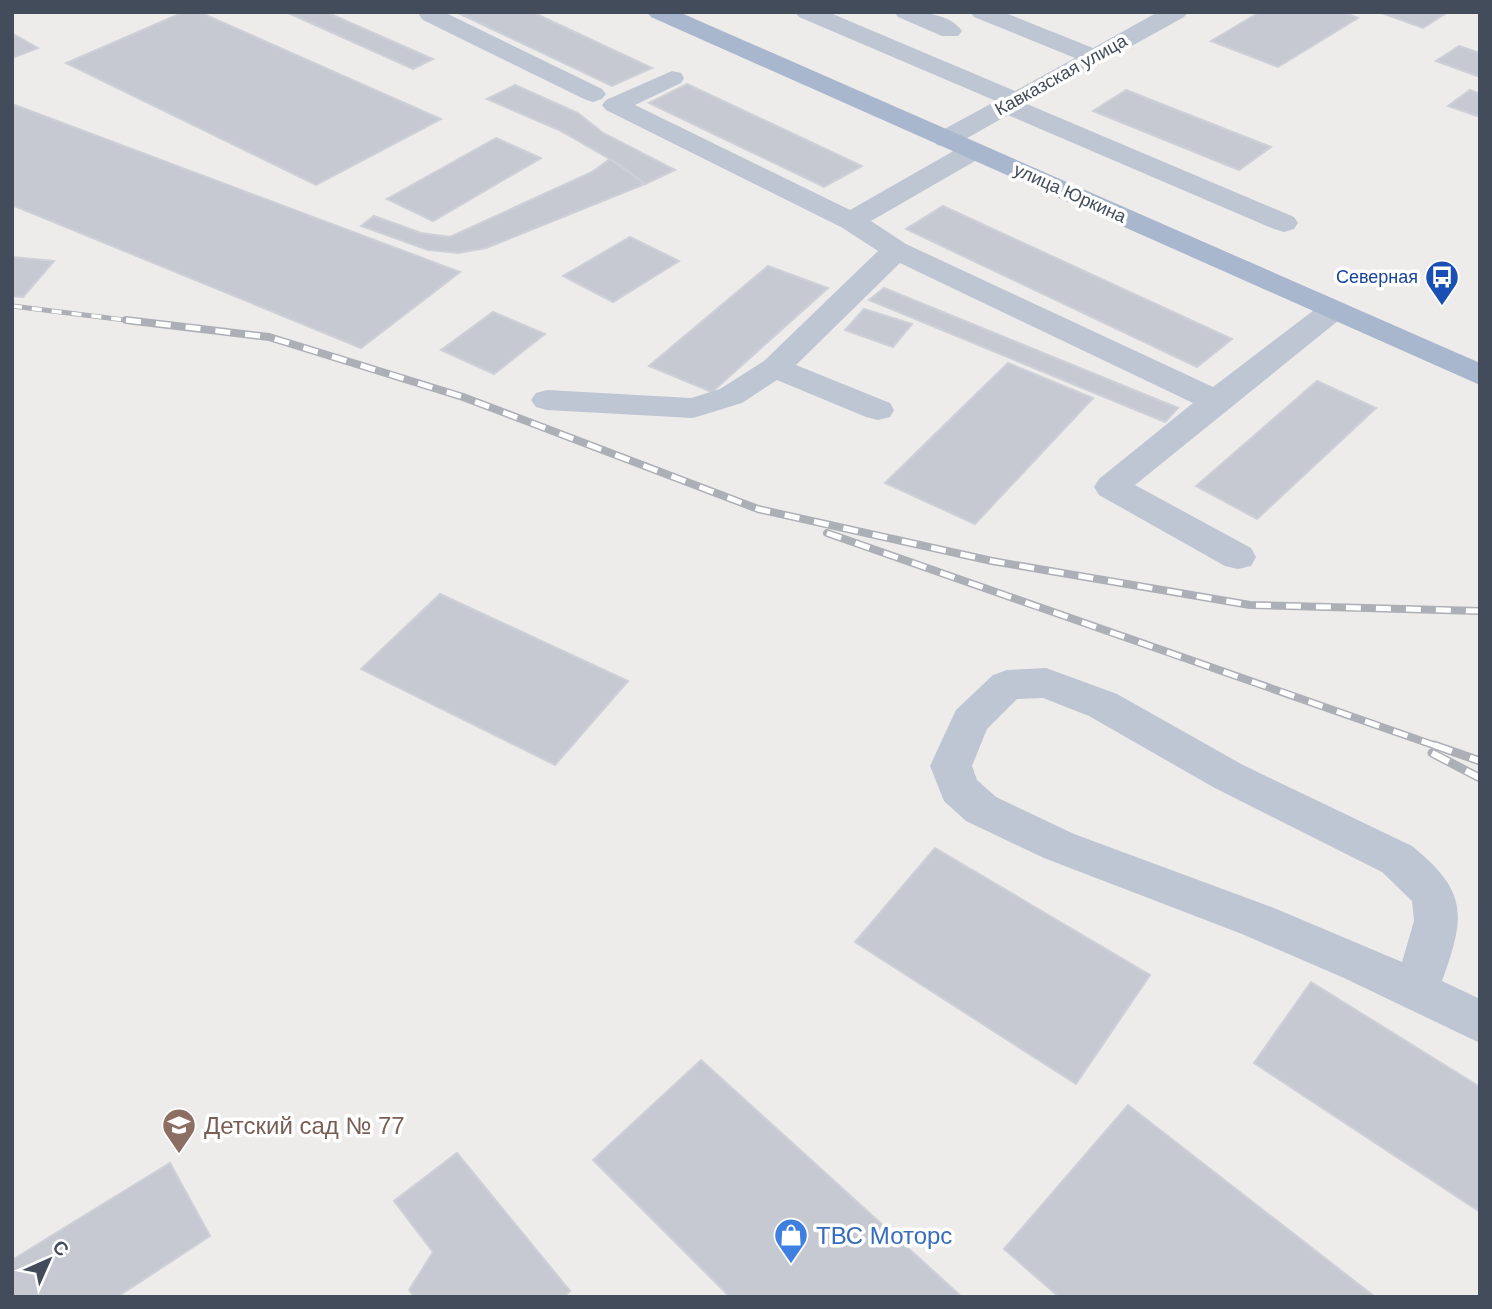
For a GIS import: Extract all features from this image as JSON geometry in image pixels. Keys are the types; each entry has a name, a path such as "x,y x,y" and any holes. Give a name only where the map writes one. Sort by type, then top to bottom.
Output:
{"main road":[{"name":"улица Юркина","path":"659,12 1477,372"}],"street":[{"path":"807,12 1284,223"},
{"path":"906,12 950,31"},
{"path":"982,12 1094,57"},
{"path":"1016,26 1044,12"},
{"name":"Кавказская улица","path":"946,139 1176,12"},
{"path":"431,13 593,94"},
{"path":"672,78 615,105 851,221 896,250 1216,401"},
{"path":"851,221 974,151"},
{"path":"547,400 693,408 731,396 775,368 896,250"},
{"path":"1238,557 1111,486 1333,310"},
{"path":"775,368 878,410"},
{"path":"1415,991 1435,931 1435,901 1420,879 1397,859 1228,776 1103,705 1046,682 1007,685 970,721 951,766 959,789 981,809 1059,846 1258,921 1360,964 1480,1023"}],"building":[{"path":"184,12 199,12 441,119 316,185 66,63"},
{"path":"286,12 326,12 433,59 413,69"},
{"path":"532,12 652,68 612,86 458,13"},
{"path":"1260,12 1343,12 1358,18 1278,67 1211,41"},
{"path":"1379,12 1448,12 1423,28"},
{"path":"15,35 38,48 12,58 12,37"},
{"path":"1459,46 1480,53 1480,77 1436,61"},
{"path":"687,84 862,166 824,187 649,103"},
{"path":"515,85 578,113 603,133 675,170 645,184 622,166 559,130 487,99"},
{"path":"1126,90 1271,147 1239,170 1093,111"},
{"path":"1470,90 1480,94 1480,117 1448,106"},
{"path":"12,104 460,272 361,348 12,205"},
{"path":"496,138 541,158 433,221 387,199"},
{"path":"610,159 645,184 486,248 458,253 428,250 361,226 374,216 421,233 450,237 592,172"},
{"path":"943,206 1232,339 1197,367 906,229"},
{"path":"630,237 679,261 613,302 563,276"},
{"path":"12,257 54,261 23,297 12,296"},
{"path":"768,266 828,288 712,392 649,366"},
{"path":"884,288 1178,408 1165,422 869,300"},
{"path":"864,309 912,324 893,347 845,330"},
{"path":"493,312 545,334 494,374 441,350"},
{"path":"1008,363 1093,398 975,524 885,483"},
{"path":"1317,381 1376,408 1257,519 1196,486"},
{"path":"440,594 628,681 555,765 361,669"},
{"path":"935,848 1150,975 1076,1084 855,942"},
{"path":"1311,982 1480,1087 1480,1212 1254,1063"},
{"path":"701,1060 962,1297 730,1297 593,1160"},
{"path":"1128,1105 1375,1297 1059,1297 1004,1249"},
{"path":"457,1153 570,1291 564,1297 414,1297 409,1290 433,1252 394,1201"},
{"path":"170,1163 210,1236 117,1297 12,1297 12,1260"}],"railway":[{"path":"12,306 141,322"},
{"path":"126,320 269,337 463,397 758,509 992,561 1250,605 1480,611"},
{"path":"827,533 1439,747"},
{"path":"1434,745 1480,761"},
{"path":"1432,753 1480,778"}],"place":[{"name":"Северная","path":"1442,307"},
{"name":"Детский сад № 77","path":"179,1155"},
{"name":"ТВС Моторс","path":"791,1265"}]}
